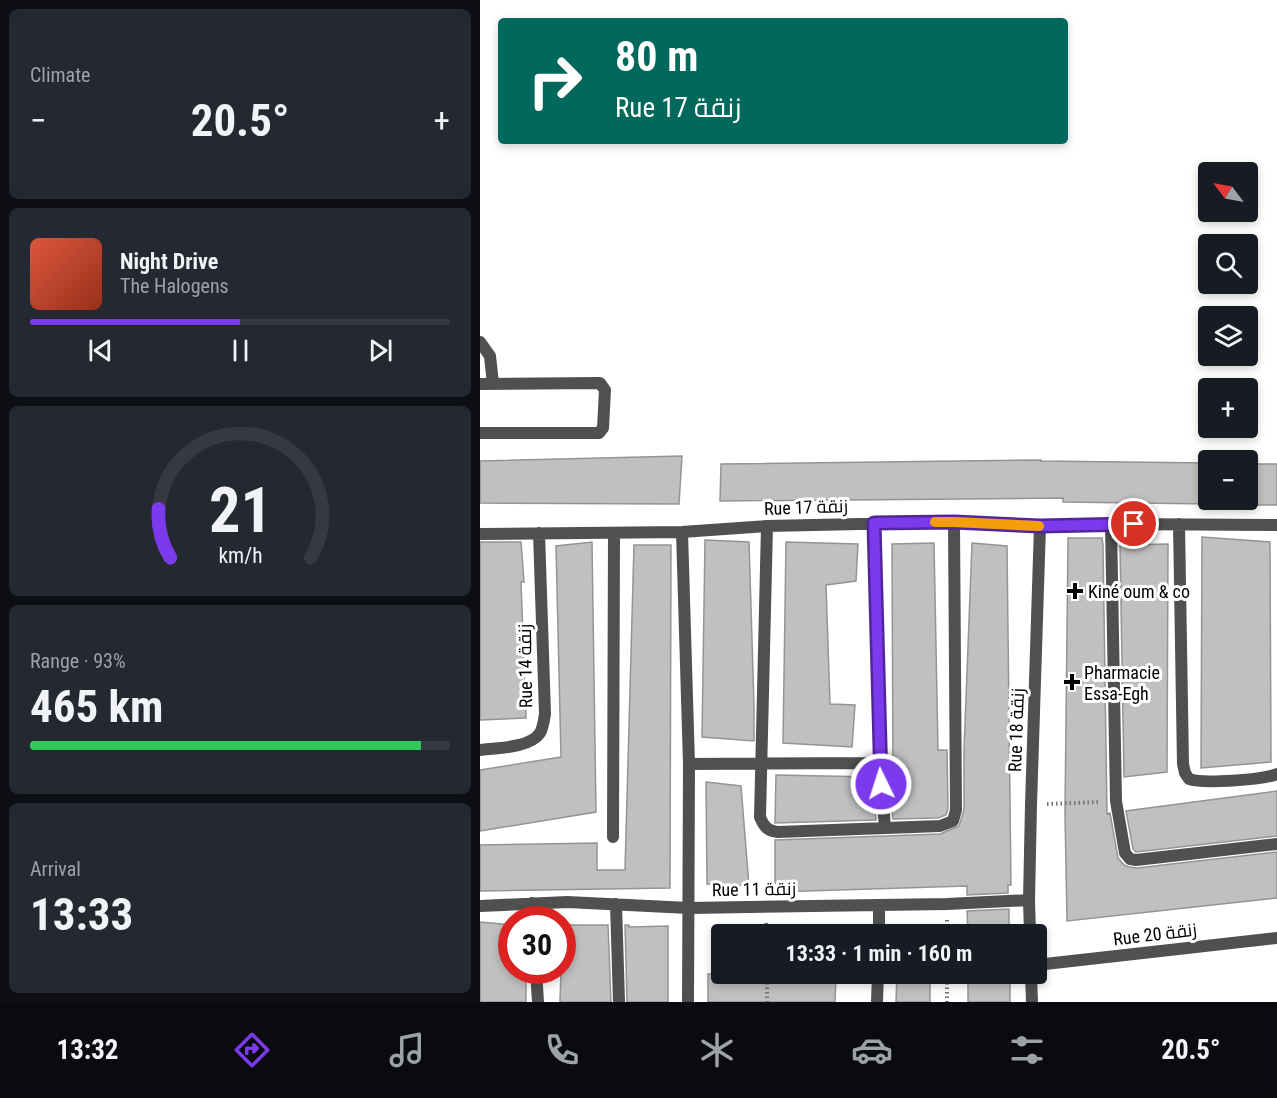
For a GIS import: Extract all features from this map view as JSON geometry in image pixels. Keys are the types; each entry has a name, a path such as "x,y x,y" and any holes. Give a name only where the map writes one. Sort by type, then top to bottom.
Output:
{"street":[{"path":"480,342 490,356 493,384"},
{"path":"480,384 600,382 605,390 603,428 599,433 480,433"},
{"path":"767,526 760,817 767,829 778,832 940,826 953,821 955,816 954,522"},
{"name":"Rue 17 زنقة","path":"480,534 682,532 767,526 954,522 1040,526 1277,525"},
{"path":"874,523 880,762 885,828"},
{"path":"1111,524 1116,801 1125,853 1130,859 1136,860 1277,844"},
{"path":"1179,524 1185,773 1189,779 1202,782 1277,774"},
{"name":"Rue 18 زنقة","path":"1030,924 1040,526"},
{"path":"682,532 689,764 688,1002"},
{"name":"Rue 14 زنقة","path":"480,750 523,744 535,739 542,731 545,714 539,533"},
{"path":"613,837 614,533"},
{"path":"689,764 880,762"},
{"name":"Rue 11 زنقة","path":"480,906 567,902 689,908 947,904 1029,900"},
{"path":"616,904 619,1002"},
{"path":"879,905 879,924"},
{"name":"Rue 20 زنقة","path":"1047,964 1277,938"},
{"path":"537,984 538,1002"},
{"path":"877,1002 878,984"},
{"path":"1031,984 1032,1002"}],"path":[{"path":"1031,805 1116,801"},
{"path":"767,984 767,1002"},
{"path":"947,984 947,1002"}],"building":[{"path":"682,456 679,504 480,503 480,461"},
{"path":"1041,460 1198,463 1198,504 1063,502 1063,498 720,501 721,464"},
{"path":"1258,464 1277,464 1277,505 1258,505"},
{"path":"1202,537 1270,542 1271,762 1201,768"},
{"path":"1068,538 1102,538 1107,814 1110,813 1118,858 1124,865 1137,868 1277,852 1277,898 1067,921 1065,813"},
{"path":"705,540 749,542 754,741 702,737"},
{"path":"480,542 521,542 524,582 521,582 526,718 480,720"},
{"path":"592,542 596,812 480,831 480,770 561,757 556,546"},
{"path":"786,542 858,544 856,581 826,585 830,704 855,705 852,747 783,743"},
{"path":"934,543 938,750 947,750 948,809 946,815 938,818 893,819 889,778 893,778 892,544"},
{"path":"972,543 1007,546 1011,885 1008,885 1008,893 967,895 967,886 775,892 775,840 940,834 959,826 964,810"},
{"path":"1168,544 1167,772 1124,777 1120,545"},
{"path":"634,545 671,545 670,888 480,891 480,845 597,843 597,870 625,870"},
{"path":"776,775 873,777 876,820 775,823"},
{"path":"706,782 741,786 749,886 707,884"},
{"path":"1277,791 1277,836 1136,852 1133,849 1126,811"},
{"path":"1009,909 1009,924 968,924 967,911"},
{"path":"480,922 498,924 498,984 526,984 526,1002 480,1002"},
{"path":"576,925 608,925 611,1002 560,1002 561,984 576,984"},
{"path":"625,925 629,927 668,926 668,1002 627,1002"},
{"path":"708,974 711,974 711,984 836,984 835,1002 708,1002"},
{"path":"897,984 930,984 930,1002 896,1002"},
{"path":"968,984 1010,984 1010,1002 968,1002"}],"slow traffic":[{"path":"935,522 1039,526"}],"place":[{"name":"Kiné oum & co","path":"1075,591"},
{"name":"Pharmacie Essa-Egh","path":"1072,682"}],"route":[{"path":"881,784 874,523 954,522 1040,526 1134,524"}]}
